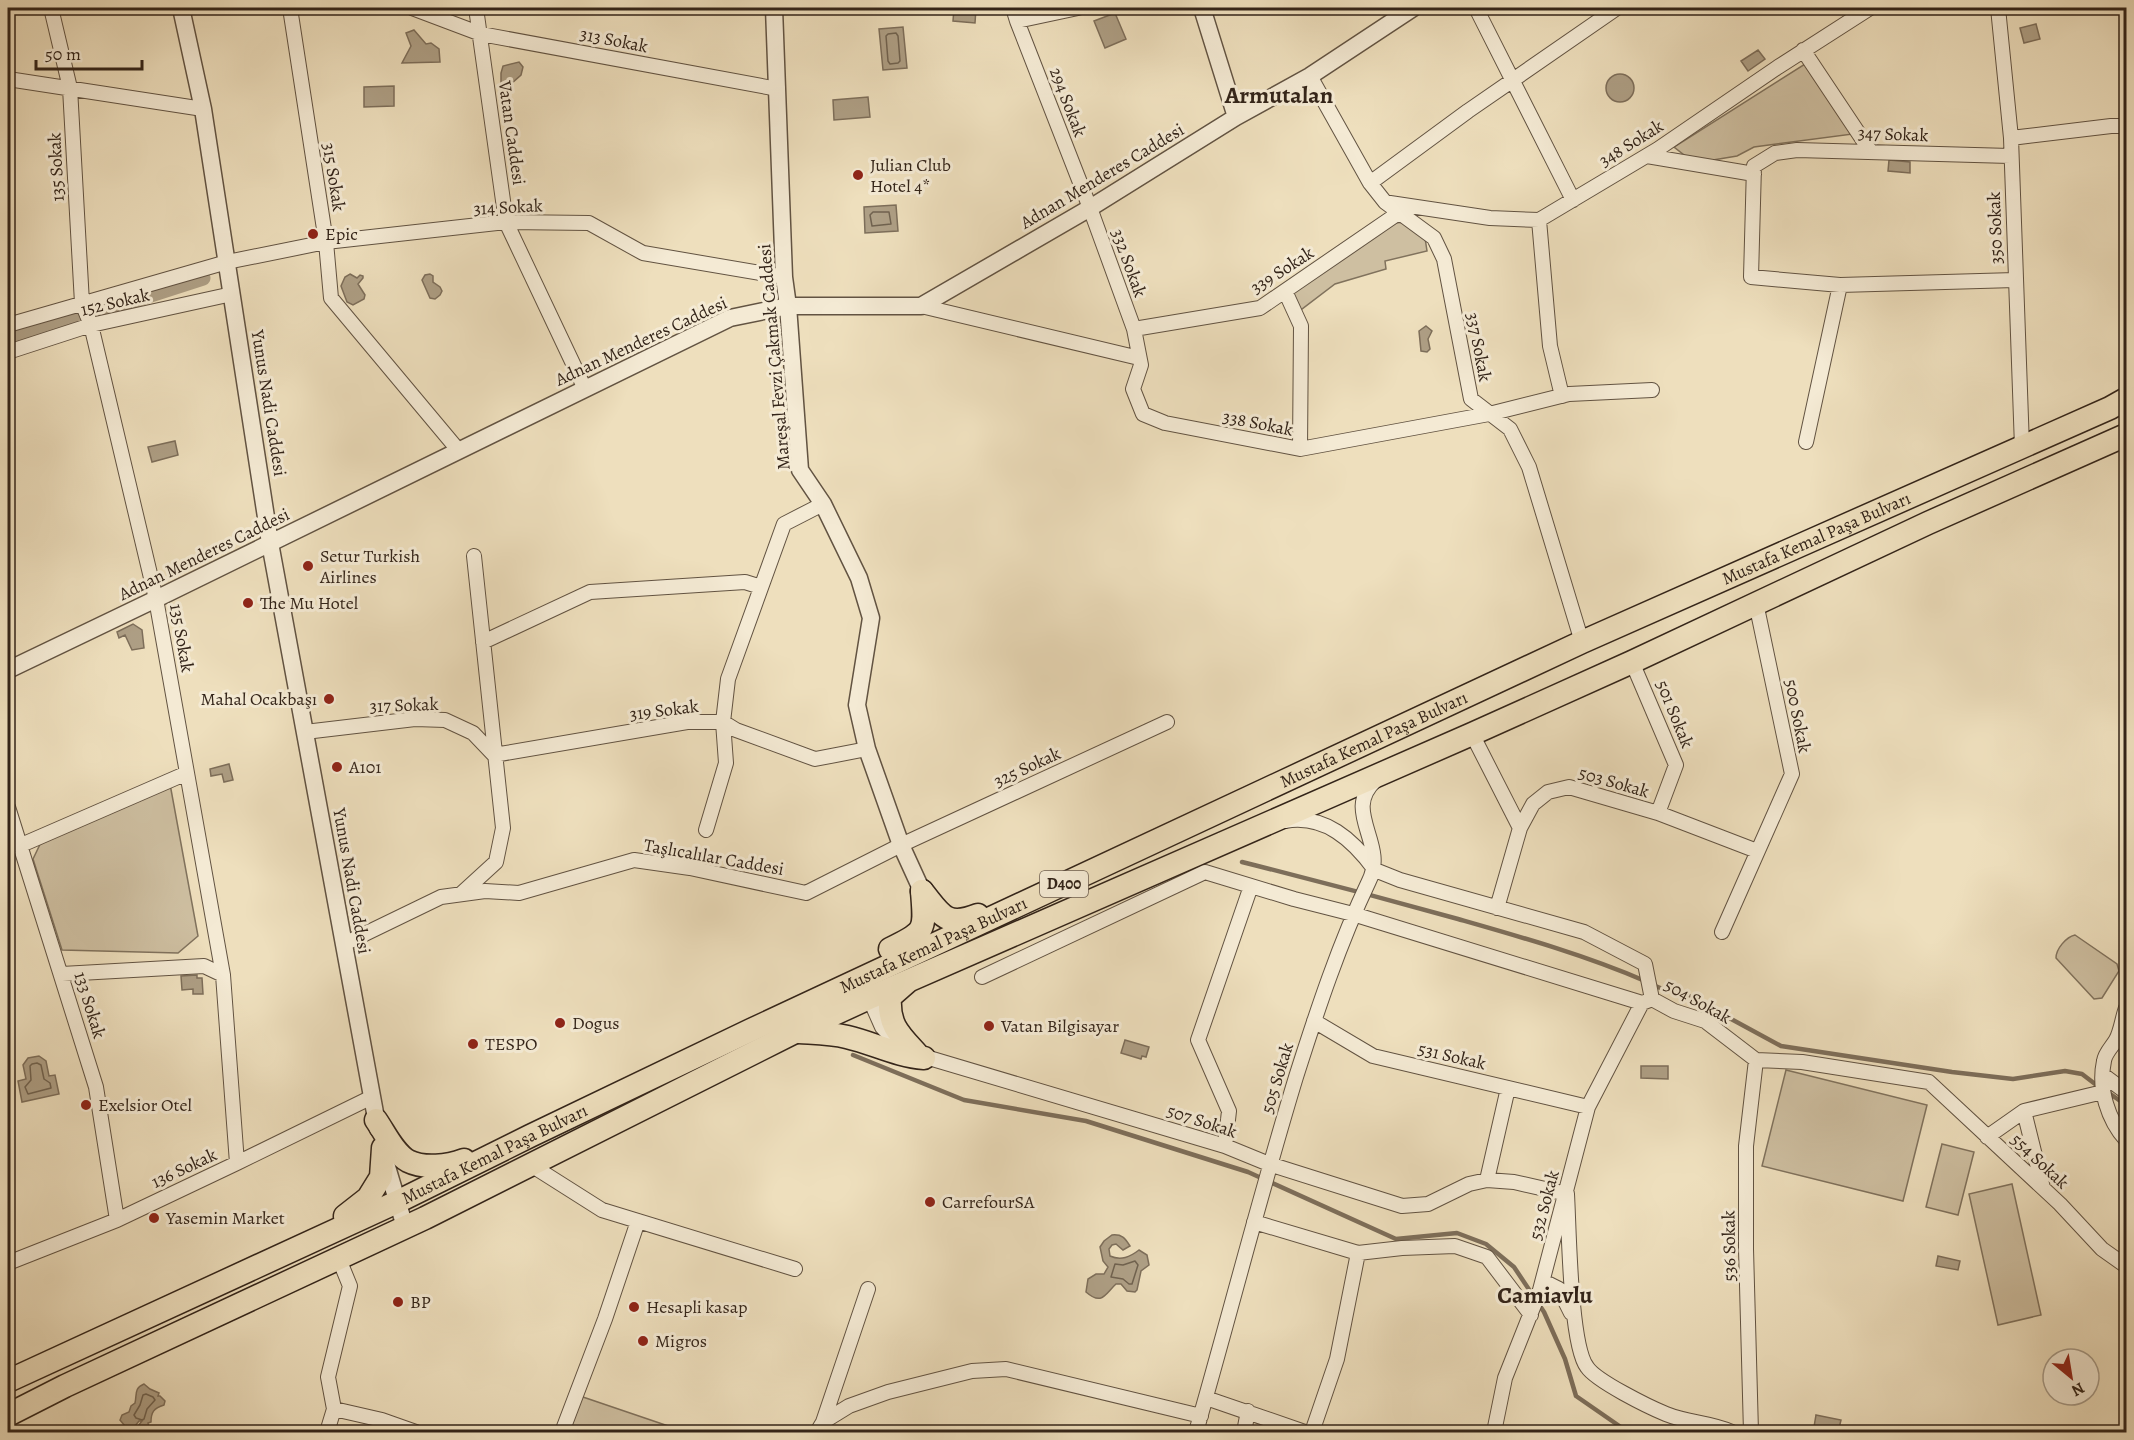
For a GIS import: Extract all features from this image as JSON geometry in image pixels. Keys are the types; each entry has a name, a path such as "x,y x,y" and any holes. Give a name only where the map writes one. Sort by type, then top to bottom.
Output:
{"highway":[{"name":"Mustafa Kemal Paşa Bulvarı","path":"8,1415 65,1386 339,1259 531,1165 795,1032 866,988 1127,854 1582,642 2127,399"},
{"name":"Mustafa Kemal Paşa Bulvarı","path":"8,1381 397,1202 751,1030 866,988 912,979 1472,734 2127,435"},
{"path":"921,891 949,920 963,921 1127,854"},
{"path":"751,1030 831,978 917,936 924,921 921,891"},
{"path":"912,979 890,997 889,1009 891,1020 902,1037 921,1056"},
{"path":"795,1032 846,1036 910,1057 921,1056"},
{"path":"376,1120 393,1146 409,1161 430,1166 453,1164 530,1136"},
{"path":"285,1254 342,1218 368,1198 381,1177 382,1148"}],"street":[{"name":"135 Sokak","path":"51,8 70,88 87,314 156,599 224,975 237,1163"},
{"name":"Yunus Nadi Caddesi","path":"181,8 203,109 270,543 348,968 382,1148 405,1227"},
{"name":"315 Sokak","path":"290,8 326,243 331,298 459,451"},
{"name":"313 Sokak","path":"412,8 481,33 778,89"},
{"name":"Vatan Caddesi","path":"476,8 506,222 585,389"},
{"name":"Mareşal Fevzi Çakmak Caddesi","path":"774,8 784,277 800,471 823,504 859,578 871,618 857,705 867,749 901,845 921,891"},
{"path":"1015,14 1078,8"},
{"path":"1202,8 1236,117"},
{"name":"Adnan Menderes Caddesi","path":"8,670 730,318 788,306 921,306 1090,208 1236,117 1310,76 1413,8"},
{"path":"1476,8 1574,200"},
{"path":"1370,183 1617,8"},
{"name":"348 Sokak","path":"1539,220 1647,156 1803,50 1870,8"},
{"name":"350 Sokak","path":"1998,8 2011,138 2014,280 2022,447"},
{"name":"294 Sokak","path":"1015,14 1090,208"},
{"path":"1803,50 1871,152"},
{"name":"337 Sokak","path":"1310,76 1370,183 1385,202 1434,238 1442,255 1471,399 1510,429 1529,467 1582,642"},
{"path":"8,79 203,109"},
{"path":"2011,138 2127,126"},
{"name":"347 Sokak","path":"1754,174 1754,166 1775,153 1797,150 2010,156"},
{"path":"1647,156 1754,174 1751,277 1840,285 2014,280"},
{"path":"1385,202 1490,218 1539,220 1550,346 1562,396"},
{"name":"332 Sokak","path":"1090,208 1134,329"},
{"name":"339 Sokak","path":"1134,329 1260,308 1400,212"},
{"name":"314 Sokak","path":"227,262 326,243 506,222 589,223 643,253 784,277"},
{"name":"152 Sokak","path":"8,352 87,314 227,262"},
{"path":"1806,442 1840,285"},
{"path":"1285,291 1301,326 1300,449"},
{"name":"152 Sokak","path":"8,325 232,294"},
{"path":"921,306 1139,358"},
{"name":"338 Sokak","path":"1134,329 1141,365 1133,389 1143,414 1165,423 1300,449 1489,414 1562,396 1652,390"},
{"path":"706,830 726,763 723,722 728,679 761,587 784,524 823,504"},
{"path":"461,894 496,862 503,828 474,556"},
{"path":"483,642 590,592 745,582 761,587"},
{"name":"500 Sokak","path":"1722,932 1792,774 1756,603"},
{"name":"501 Sokak","path":"1632,662 1677,765 1658,813"},
{"name":"317 Sokak","path":"305,732 414,719 445,720 473,733 494,755"},
{"name":"319 Sokak","path":"494,755 687,722 723,722 736,730 815,759 867,749"},
{"name":"325 Sokak","path":"901,845 1167,722"},
{"path":"1472,734 1520,828"},
{"path":"1375,870 1374,849 1361,810 1363,798 1369,787 1386,771"},
{"path":"19,846 187,773"},
{"name":"503 Sokak","path":"1497,908 1520,828 1533,804 1548,792 1569,786 1658,813 1757,851"},
{"name":"133 Sokak","path":"8,807 96,1087 117,1220"},
{"path":"1260,825 1293,819 1323,824 1336,830 1362,852 1375,870"},
{"name":"Taşlıcalılar Caddesi","path":"344,944 441,897 485,891 519,893 634,860 690,868 806,892 901,845"},
{"name":"504 Sokak","path":"1375,870 1400,880 1584,932 1645,964 1647,1001 1705,1022 1756,1060"},
{"name":"505 Sokak","path":"1196,1432 1269,1164 1314,1022 1353,914 1375,870"},
{"path":"982,977 1206,872 1647,1001"},
{"path":"1225,1146 1229,1111 1198,1040 1251,886"},
{"path":"62,974 204,966 224,975"},
{"name":"507 Sokak","path":"866,988 882,1027 897,1043 921,1056 1225,1146 1269,1164 1402,1206 1428,1204 1469,1184 1487,1180 1514,1182 1567,1194"},
{"name":"532 Sokak","path":"1494,1432 1505,1378 1540,1290 1588,1107 1647,1001"},
{"path":"2125,1016 2117,1038 2104,1059 2103,1092 2107,1108 2120,1133 2127,1140"},
{"name":"531 Sokak","path":"1314,1022 1373,1056 1588,1107"},
{"name":"554 Sokak","path":"1756,1060 1802,1062 1929,1082 2043,1188 2102,1249 2127,1266"},
{"name":"536 Sokak","path":"1751,1432 1746,1250 1746,1146 1756,1060"},
{"path":"2103,1075 2127,1092"},
{"path":"1487,1180 1508,1088"},
{"path":"1988,1137 2024,1111 2103,1092"},
{"name":"136 Sokak","path":"8,1263 117,1220 372,1097"},
{"path":"2024,1111 2043,1188"},
{"path":"531,1165 603,1210 795,1269"},
{"path":"1567,1194 1576,1326 1581,1356 1587,1369 1666,1414 1688,1421 1716,1425 1732,1432"},
{"path":"562,1432 605,1319 638,1221"},
{"path":"1254,1222 1358,1254 1402,1248 1455,1246 1476,1253 1487,1257 1531,1315"},
{"path":"1312,1432 1337,1359 1358,1254"},
{"path":"327,1432 334,1409 328,1377 350,1286 339,1259"},
{"path":"1540,1290 1549,1284 1559,1289 1576,1326"},
{"path":"820,1427 868,1289"},
{"path":"820,1427 849,1407 888,1392 972,1371 1006,1369 1201,1416"},
{"path":"1206,1398 1305,1432"},
{"path":"334,1409 382,1420 416,1432"},
{"path":"1244,1432 1248,1411"}],"shaded area":[{"path":"1805,64 1853,134 1754,147 1737,156 1713,160 1688,158 1674,147"},
{"path":"1410,222 1425,238 1427,251 1385,261 1386,269 1335,284 1298,312 1288,292 1392,223"},
{"path":"170,784 198,936 178,953 62,950 33,859 44,836"},
{"path":"2075,935 2117,964 2119,971 2102,998 2094,999 2056,958 2062,944"},
{"path":"1786,1070 1927,1105 1903,1201 1762,1166"},
{"path":"1942,1144 1974,1152 1958,1215 1926,1207"},
{"path":"2012,1184 2041,1315 1998,1325 1969,1194"},
{"path":"580,1396 680,1430 679,1432 568,1432"}],"water":[{"path":"954,8 976,8 975,23 953,21"},
{"path":"1115,13 1126,39 1105,48 1094,21"},
{"path":"2036,24 2040,39 2024,43 2020,28"},
{"path":"903,27 907,68 883,70 879,29"},
{"path":"414,30 426,44 431,43 439,49 440,62 402,63 411,46 406,33"},
{"path":"1758,50 1765,59 1748,71 1741,61"},
{"path":"519,62 523,67 521,75 511,84 506,114 501,111 501,73 503,66"},
{"path":"1620,74 1630,78 1634,88 1630,98 1620,102 1610,98 1606,88 1610,78"},
{"path":"394,86 394,106 364,107 364,87"},
{"path":"868,97 870,117 834,120 833,100"},
{"path":"1889,160 1910,162 1910,173 1888,171"},
{"path":"896,205 898,231 865,233 864,207"},
{"path":"350,274 357,278 360,275 363,276 358,284 365,295 364,299 353,305 347,302 341,286 345,277"},
{"path":"425,275 433,276 433,282 442,291 435,299 430,298 422,280"},
{"path":"1426,326 1432,331 1428,339 1430,349 1427,352 1421,351 1419,331"},
{"path":"175,441 178,455 152,462 148,447"},
{"path":"133,624 142,630 144,648 132,650 125,635 119,638 117,632"},
{"path":"229,764 233,780 224,782 222,774 211,776 210,769"},
{"path":"197,975 197,978 202,978 203,994 193,994 193,989 182,990 181,976"},
{"path":"1125,1040 1149,1047 1146,1057 1142,1056 1141,1059 1121,1053"},
{"path":"39,1056 46,1061 49,1076 55,1075 59,1094 22,1102 18,1081 26,1079 23,1065 28,1058"},
{"path":"1641,1066 1668,1066 1668,1079 1641,1078"},
{"path":"1112,1235 1123,1237 1130,1246 1123,1250 1116,1244 1112,1245 1109,1249 1110,1256 1125,1258 1139,1250 1147,1255 1149,1265 1141,1271 1135,1292 1127,1291 1121,1284 1116,1284 1103,1297 1096,1298 1086,1292 1088,1279 1096,1274 1104,1274 1108,1267 1103,1261 1100,1247"},
{"path":"1938,1256 1960,1261 1958,1270 1936,1266"},
{"path":"144,1384 159,1393 158,1396 165,1401 164,1405 154,1411 151,1422 148,1423 149,1427 143,1432 138,1426 142,1421 135,1426 125,1426 120,1420 122,1415 129,1412 135,1403 137,1389"},
{"path":"1816,1415 1841,1420 1838,1432 1814,1427"}],"waterway":[{"path":"8,341 203,278"},
{"path":"1242,862 1505,933 1576,955 1645,981"},
{"path":"1653,985 1685,994 1781,1046 2013,1079 2065,1071 2082,1074 2099,1087"},
{"path":"853,1055 964,1100 1086,1121 1248,1172 1396,1239 1457,1233 1486,1244 1514,1267 1544,1312 1565,1359 1576,1396 1628,1432"},
{"path":"2106,1091 2126,1105"}],"place":[{"name":"Julian Club Hotel 4*","path":"858,175"},
{"name":"Epic","path":"313,234"},
{"name":"Setur Turkish Airlines","path":"308,566"},
{"name":"The Mu Hotel","path":"248,603"},
{"name":"Mahal Ocakbaşı","path":"329,699"},
{"name":"A101","path":"337,767"},
{"name":"Dogus","path":"560,1023"},
{"name":"Vatan Bilgisayar","path":"989,1026"},
{"name":"TESPO","path":"473,1044"},
{"name":"Exelsior Otel","path":"86,1105"},
{"name":"CarrefourSA","path":"930,1202"},
{"name":"Yasemin Market","path":"154,1218"},
{"name":"BP","path":"398,1302"},
{"name":"Hesapli kasap","path":"634,1307"},
{"name":"Migros","path":"643,1341"}],"district":[{"name":"Armutalan","path":"1279,95"},
{"name":"Camiavlu","path":"1545,1295"}]}
